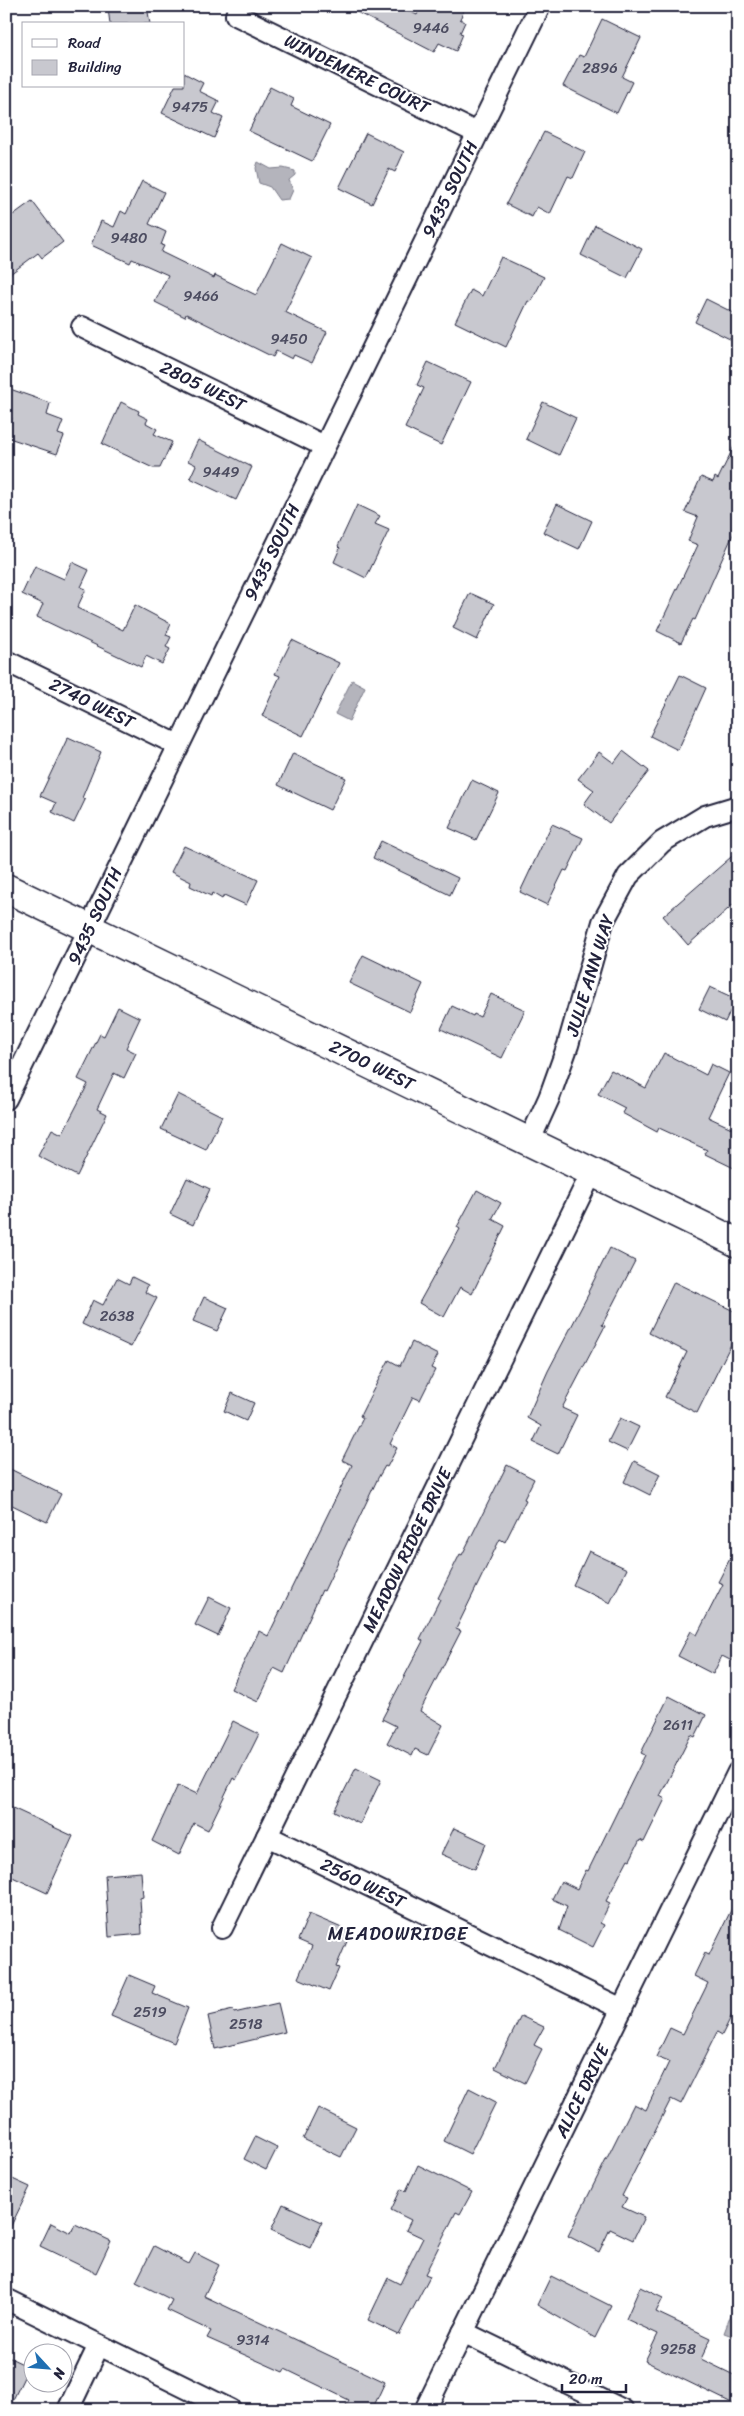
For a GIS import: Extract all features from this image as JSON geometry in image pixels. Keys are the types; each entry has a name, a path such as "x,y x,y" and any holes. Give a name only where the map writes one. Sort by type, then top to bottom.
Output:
{"main road":[{"name":"2700 WEST","path":"6,888 738,1243"}],"street":[{"name":"9435 SOUTH","path":"6,1099 540,6"},
{"name":"WINDEMERE COURT","path":"236,14 478,133"},
{"name":"2805 WEST","path":"82,327 324,446"},
{"name":"2740 WEST","path":"6,661 178,745"},
{"name":"JULIE ANN WAY","path":"529,1142 549,1098 568,1045 603,922 628,876 662,842 705,816 738,806"},
{"name":"MEADOW RIDGE DRIVE","path":"222,1928 592,1172"},
{"name":"ALICE DRIVE","path":"425,2410 738,1772"},
{"name":"2560 WEST","path":"267,1836 622,2009"},
{"path":"6,2298 231,2410"},
{"path":"463,2332 624,2410"},
{"path":"68,2410 99,2345"}],"shaded area":[{"path":"258,162 271,169 283,168 295,171 295,175 289,180 293,190 289,199 279,200 270,187 259,183 256,168"},
{"path":"352,680 365,687 349,721 335,714"},
{"path":"738,2296 738,2338 724,2333"}],"building":[{"path":"147,6 150,22 110,22 108,8"},
{"path":"345,6 399,6 417,15 421,6 466,6 460,19 465,22 460,33 463,34 456,51 439,43 434,52"},
{"path":"602,19 641,38 622,77 632,82 617,113 563,86 579,55 584,57"},
{"path":"185,74 203,83 199,91 219,101 213,113 223,118 214,138 162,113 174,88 185,88"},
{"path":"270,87 294,99 291,106 330,125 312,161 249,131"},
{"path":"544,132 585,152 573,178 568,176 550,214 537,207 532,217 506,204"},
{"path":"366,133 404,152 395,172 389,169 372,204 339,188"},
{"path":"142,181 164,192 149,224 166,232 161,245 164,246 161,252 214,278 215,275 256,295 282,243 312,258 285,312 327,332 312,363 294,355 292,359 276,351 273,357 186,314 185,317 155,302 168,275 132,259 130,263 91,245 101,221 114,227 121,211 126,214"},
{"path":"32,201 63,242 42,258 38,253 6,277 6,220"},
{"path":"595,225 642,249 627,278 581,255"},
{"path":"501,257 544,277 531,302 528,301 506,347 455,322 471,290 482,296"},
{"path":"706,299 738,315 738,343 695,322"},
{"path":"428,362 471,382 441,445 405,428 424,388 417,385"},
{"path":"10,389 50,403 47,415 63,421 58,434 64,436 57,454 6,437 12,418 6,416 6,398"},
{"path":"121,402 139,411 138,414 148,419 146,423 157,429 154,434 172,442 160,468 153,468 102,444"},
{"path":"543,402 576,418 559,455 526,439"},
{"path":"738,438 738,515 732,529 735,530 695,620 693,619 681,643 657,631 698,545 688,541 698,517 685,512 701,477 713,482 715,477 718,479"},
{"path":"198,440 252,467 236,500 190,478 196,465 188,461"},
{"path":"557,504 592,521 579,549 543,532"},
{"path":"357,505 380,516 375,524 389,530 366,578 334,562 340,548 338,546"},
{"path":"72,562 89,570 81,587 86,589 77,608 123,630 135,605 171,624 166,635 171,637 166,647 170,649 162,664 146,656 141,667 37,617 43,604 22,594 35,566 64,579"},
{"path":"470,593 494,604 477,640 453,628"},
{"path":"292,640 339,663 303,736 262,716 280,676 275,674"},
{"path":"680,675 706,688 678,750 650,736"},
{"path":"68,737 101,752 82,798 85,800 74,823 52,812 56,803 40,796"},
{"path":"623,751 649,771 609,823 584,804 594,790 578,779 599,752 614,763"},
{"path":"293,753 346,778 330,810 278,785"},
{"path":"472,780 499,793 476,840 449,828"},
{"path":"552,824 583,838 567,871 564,870 547,905 520,892"},
{"path":"381,841 458,878 450,895 373,858"},
{"path":"184,846 258,880 246,905 224,895 222,899 212,893 211,896 190,886 191,882 171,872"},
{"path":"738,851 738,900 688,945 663,916"},
{"path":"363,955 423,984 410,1012 349,983"},
{"path":"710,987 736,999 725,1022 699,1009"},
{"path":"491,994 525,1010 502,1058 441,1029 452,1006 473,1016 474,1014 480,1017"},
{"path":"118,1007 140,1018 126,1048 136,1053 124,1078 114,1073 97,1109 107,1114 77,1176 38,1156 52,1129 62,1134 88,1084 78,1079 100,1034 104,1036"},
{"path":"664,1053 706,1075 711,1064 729,1073 708,1117 738,1131 738,1170 705,1154 707,1150 659,1128 657,1132 622,1113 625,1108 598,1094 611,1070 646,1088"},
{"path":"178,1094 222,1116 206,1150 161,1129"},
{"path":"187,1178 210,1189 193,1225 170,1214"},
{"path":"477,1190 501,1203 492,1219 505,1226 472,1294 460,1287 444,1317 419,1303 460,1229 457,1227"},
{"path":"610,1248 635,1261 602,1325 605,1326 562,1408 577,1415 558,1454 533,1442 541,1426 527,1418 548,1371 589,1293"},
{"path":"132,1277 148,1285 145,1292 157,1298 131,1347 82,1324 93,1300 103,1305 117,1278 129,1284"},
{"path":"674,1282 738,1313 738,1330 697,1413 665,1397 687,1352 649,1333"},
{"path":"204,1297 228,1308 217,1331 193,1321"},
{"path":"412,1342 438,1355 431,1368 435,1370 420,1400 413,1397 390,1444 397,1448 387,1467 385,1466 378,1478 324,1591 322,1590 284,1673 274,1668 258,1702 231,1689 259,1631 268,1636 352,1465 342,1460 363,1418 360,1416 370,1396 389,1360 400,1366"},
{"path":"232,1393 254,1403 246,1421 224,1411"},
{"path":"620,1418 639,1427 627,1451 608,1442"},
{"path":"634,1461 660,1474 650,1495 624,1482"},
{"path":"507,1465 534,1479 524,1499 526,1500 505,1542 500,1539 456,1629 461,1631 420,1711 443,1725 428,1755 415,1749 412,1756 387,1743 396,1726 382,1719 423,1641 420,1639 440,1599 438,1598 460,1554 462,1555"},
{"path":"6,1467 61,1494 47,1522 6,1502"},
{"path":"738,1543 738,1649 732,1661 722,1656 713,1674 678,1656 691,1631 697,1635 723,1584 718,1582"},
{"path":"589,1551 627,1569 610,1603 573,1585"},
{"path":"209,1597 231,1608 218,1636 195,1625"},
{"path":"669,1696 706,1715 695,1737 691,1735 660,1796 665,1799 644,1842 640,1840 606,1901 610,1903 600,1923 604,1925 593,1947 559,1930 567,1906 552,1899 561,1881 577,1889 586,1870 588,1871 645,1755 641,1753"},
{"path":"233,1721 259,1734 236,1780 233,1778 208,1830 194,1823 179,1855 152,1841 178,1785 197,1794"},
{"path":"356,1768 381,1780 360,1824 334,1811"},
{"path":"6,1805 73,1836 47,1893 6,1874"},
{"path":"454,1828 486,1843 475,1869 441,1854"},
{"path":"141,1872 143,1897 140,1898 142,1934 109,1937 105,1875"},
{"path":"738,1896 738,2003 722,2035 717,2032 681,2104 671,2099 622,2196 627,2198 622,2207 644,2217 633,2240 610,2229 599,2252 568,2236 634,2104 646,2110 669,2062 656,2057 670,2028 683,2034 708,1983 694,1976 705,1953 709,1955"},
{"path":"309,1914 351,1932 336,1967 339,1968 329,1991 298,1978 312,1946 298,1940"},
{"path":"129,1975 155,1986 152,1993 188,2008 174,2043 111,2016"},
{"path":"278,2003 285,2032 215,2049 208,2016 233,2010 234,2013"},
{"path":"521,2016 544,2027 534,2045 542,2049 525,2083 495,2068"},
{"path":"469,2088 496,2102 470,2154 444,2141"},
{"path":"318,2108 356,2127 341,2157 303,2139"},
{"path":"255,2137 277,2148 266,2170 244,2159"},
{"path":"418,2165 472,2192 460,2214 456,2212 425,2274 430,2276 399,2335 368,2320 388,2278 400,2284 423,2238 406,2230 411,2220 391,2210 401,2189 406,2191"},
{"path":"6,2176 30,2187 6,2236"},
{"path":"283,2204 322,2222 310,2248 271,2230"},
{"path":"51,2223 71,2233 75,2224 111,2241 96,2273 40,2246"},
{"path":"154,2246 189,2264 195,2253 219,2265 204,2296 385,2382 372,2410 355,2410 346,2405 349,2400 285,2369 283,2372 207,2338 211,2331 167,2310 172,2300 136,2282"},
{"path":"551,2276 611,2306 595,2338 537,2305"},
{"path":"640,2287 663,2298 656,2312 711,2338 701,2359 738,2377 738,2406 645,2361 658,2334 626,2319"},
{"path":"6,2356 22,2364 22,2381 8,2410 6,2410"}],"district":[{"name":"MEADOWRIDGE","path":"398,1933"}]}
